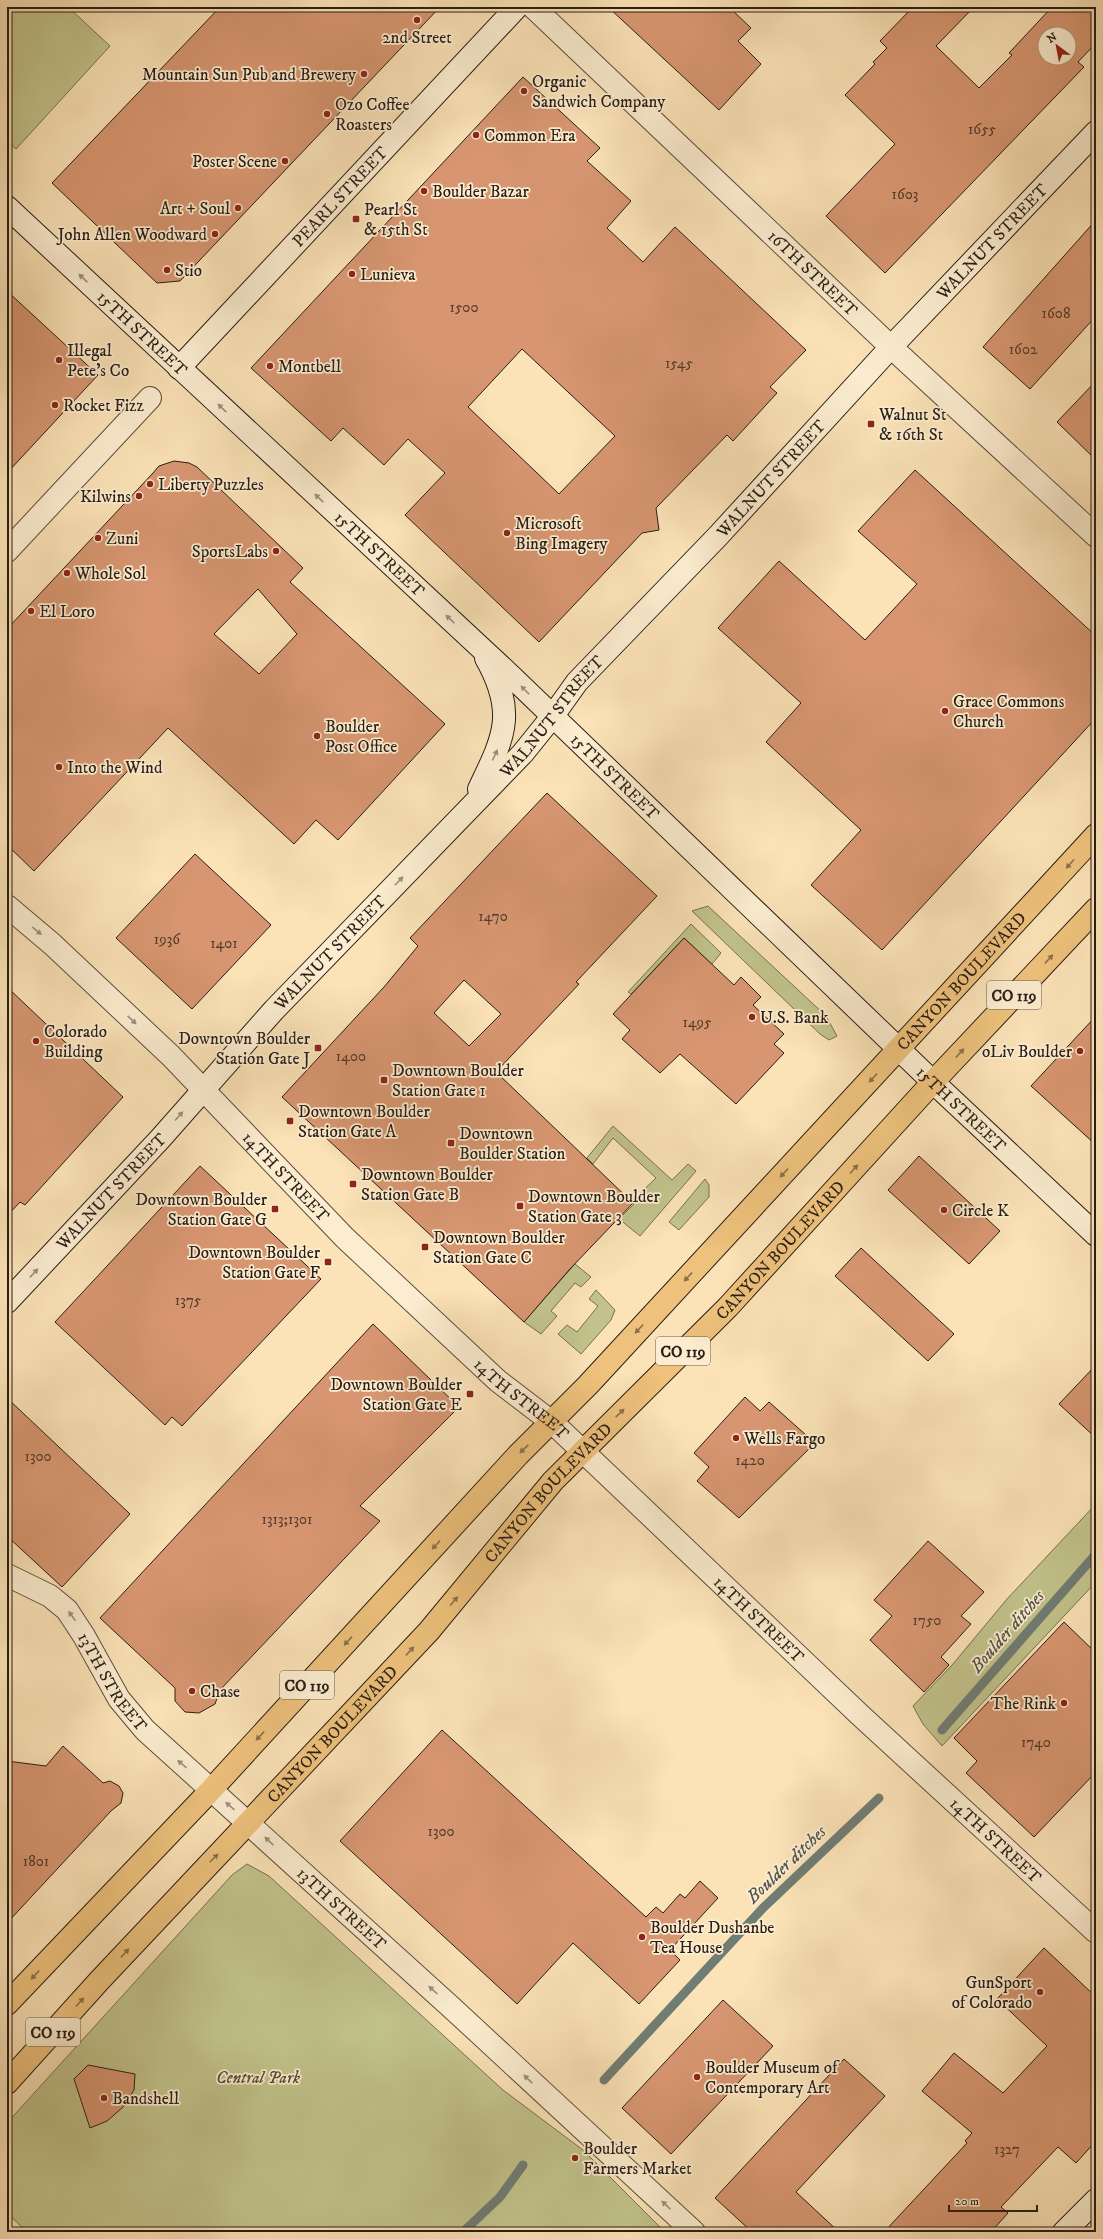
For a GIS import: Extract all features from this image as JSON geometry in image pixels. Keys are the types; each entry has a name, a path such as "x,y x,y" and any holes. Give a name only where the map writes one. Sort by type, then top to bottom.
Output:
{"main road":[{"name":"CANYON BOULEVARD","path":"7,2004 211,1790 518,1455 552,1423 1096,835"},
{"name":"CANYON BOULEVARD","path":"7,2083 131,1947 250,1823 429,1631 550,1485 582,1450 728,1307 933,1082 1096,909"}],"street":[{"name":"PEARL STREET","path":"179,368 517,7"},
{"name":"16TH STREET","path":"533,7 891,347 1096,536"},
{"name":"WALNUT STREET","path":"7,1302 160,1139 269,1016 473,803 523,753 552,717 577,682 718,536 891,347 1096,132"},
{"name":"15TH STREET","path":"7,207 479,646 747,901 933,1082 1096,1235"},
{"path":"7,552 150,398"},
{"path":"473,803 504,732 501,694 493,672 479,646"},
{"name":"14TH STREET","path":"7,906 52,944 203,1089 345,1238 498,1381 552,1423 582,1450 860,1715 1096,1932"},
{"name":"13TH STREET","path":"7,1575 50,1596 67,1610 84,1636 126,1710 169,1753 250,1823 694,2232"},
{"path":"1064,2232 1096,2200"}],"green space":[{"path":"7,7 68,7 110,46 16,149 7,141"},
{"path":"708,906 826,1016 837,1036 829,1040 820,1034 692,911"},
{"path":"691,924 721,953 712,964 684,938 631,994 628,992"},
{"path":"613,1126 672,1180 688,1164 696,1171 640,1236 619,1219 634,1204 632,1201 656,1178 613,1138 593,1164 587,1158"},
{"path":"705,1179 709,1185 709,1197 679,1230 669,1222"},
{"path":"575,1264 591,1277 581,1287 575,1283 551,1311 557,1316 541,1334 524,1322"},
{"path":"596,1290 615,1310 611,1320 581,1354 558,1334 567,1325 577,1332 598,1306 589,1299"},
{"path":"1096,1504 1096,1582 942,1746 923,1724 913,1706 953,1664 1007,1599"},
{"name":"Central Park","path":"247,1864 269,1876 503,2090 583,2150 665,2232 27,2232 7,2213 7,2123 232,1875"}],"building":[{"path":"220,7 440,7 180,281 157,283 52,183"},
{"path":"608,7 729,7 751,28 738,41 761,64 719,110"},
{"path":"913,7 974,7 936,46 979,88 1012,55 1009,53 1052,7 1096,7 1096,43 1078,62 1084,67 885,273 826,216 895,144 845,95 875,64 873,62 887,48 880,41"},
{"path":"523,77 600,148 587,161 631,201 607,228 643,262 675,227 806,350 770,387 777,393 733,441 727,435 656,508 659,530 642,533 539,642 405,515 445,473 408,439 384,465 343,428 331,441 251,368","holes":["522,349 615,436 559,494 468,407"]},
{"path":"1096,220 1096,316 1030,389 983,347"},
{"path":"7,291 98,375 7,473"},
{"path":"1096,381 1096,460 1057,422"},
{"path":"174,461 189,463 197,467 303,568 290,582 445,724 338,840 316,820 294,844 168,728 34,871 7,845 7,629 159,466","holes":["258,589 297,634 259,674 214,634"]},
{"name":"Grace Commons Church","path":"915,470 1096,636 1096,718 882,950 811,885 861,830 766,742 801,703 718,628 779,561 865,640 917,584 858,531"},
{"name":"Downtown Boulder Station","path":"547,793 657,896 576,982 579,984 496,1072 633,1203 569,1270 524,1322 282,1097 384,987 418,946 410,938","holes":["464,980 501,1014 469,1046 434,1013"]},
{"path":"195,854 271,925 192,1009 116,938"},
{"path":"684,938 734,985 741,977 761,997 753,1005 784,1034 774,1044 784,1053 736,1104 680,1054 660,1073 622,1039 630,1030 613,1014"},
{"name":"Colorado Building","path":"7,987 123,1097 25,1205 20,1202 7,1216"},
{"name":"oLiv Boulder","path":"1096,1016 1096,1145 1031,1086"},
{"name":"Circle K","path":"919,1156 1000,1231 969,1264 888,1190"},
{"path":"200,1166 321,1279 182,1426 172,1417 165,1425 55,1322"},
{"path":"861,1248 954,1334 928,1361 835,1276"},
{"path":"373,1324 459,1407 360,1506 380,1521 220,1690 215,1704 199,1713 185,1712 175,1701 175,1688 100,1618"},
{"path":"1096,1365 1096,1438 1059,1404"},
{"path":"745,1397 760,1411 769,1402 815,1443 739,1518 697,1481 709,1467 694,1453"},
{"path":"7,1398 130,1514 62,1587 7,1536"},
{"path":"928,1541 984,1592 961,1616 971,1624 941,1657 949,1665 924,1692 870,1640 892,1616 874,1600"},
{"name":"The Rink","path":"1064,1622 1096,1653 1096,1772 1034,1837 966,1773 977,1761 954,1738"},
{"path":"442,1730 646,1917 656,1907 663,1913 680,1894 685,1898 700,1881 718,1898 670,1950 680,1960 639,2004 573,1943 517,2004 340,1841"},
{"path":"63,1746 103,1783 110,1781 119,1786 123,1793 121,1803 111,1811 7,1923 7,1761 46,1766"},
{"path":"1044,1948 1096,1997 1096,2141 1076,2163 1058,2147 1001,2207 1008,2213 991,2232 884,2232 967,2143 965,2141 972,2133 922,2091 954,2053 1003,2093 1047,2046 997,1999"},
{"name":"Boulder Museum of Contemporary Art","path":"723,2000 773,2046 671,2154 622,2108"},
{"path":"844,2059 885,2096 796,2192 839,2232 752,2232 715,2198"},
{"name":"Bandshell","path":"88,2065 135,2074 134,2090 123,2107 107,2121 90,2128 74,2079"}],"waterway":[{"name":"Boulder ditches","path":"942,1730 1096,1554"},
{"name":"Boulder ditches","path":"604,2080 763,1908 879,1798"},
{"name":"Boulder ditches","path":"463,2232 500,2197 523,2165"}],"place":[{"name":"2nd Street","path":"417,20"},
{"name":"Mountain Sun Pub and Brewery","path":"364,74"},
{"name":"Organic Sandwich Company","path":"524,91"},
{"name":"Ozo Coffee Roasters","path":"327,114"},
{"name":"Common Era","path":"476,135"},
{"name":"Poster Scene","path":"285,161"},
{"name":"Boulder Bazar","path":"424,191"},
{"name":"Art + Soul","path":"238,208"},
{"name":"Pearl St & 15th St","path":"356,219"},
{"name":"John Allen Woodward","path":"215,234"},
{"name":"Stio","path":"167,270"},
{"name":"Lunieva","path":"352,274"},
{"name":"Illegal Pete's Co","path":"59,360"},
{"name":"Montbell","path":"270,366"},
{"name":"Rocket Fizz","path":"55,405"},
{"name":"Walnut St & 16th St","path":"871,424"},
{"name":"Liberty Puzzles","path":"150,484"},
{"name":"Kilwins","path":"139,496"},
{"name":"Microsoft Bing Imagery","path":"507,533"},
{"name":"Zuni","path":"98,538"},
{"name":"SportsLabs","path":"276,551"},
{"name":"Whole Sol","path":"67,573"},
{"name":"El Loro","path":"31,611"},
{"name":"Grace Commons Church","path":"945,711"},
{"name":"Boulder Post Office","path":"317,736"},
{"name":"Into the Wind","path":"59,767"},
{"name":"U.S. Bank","path":"752,1017"},
{"name":"Colorado Building","path":"36,1041"},
{"name":"Downtown Boulder Station Gate J","path":"318,1048"},
{"name":"oLiv Boulder","path":"1080,1051"},
{"name":"Downtown Boulder Station Gate 1","path":"384,1080"},
{"name":"Downtown Boulder Station Gate A","path":"290,1121"},
{"name":"Downtown Boulder Station","path":"451,1143"},
{"name":"Downtown Boulder Station Gate B","path":"353,1184"},
{"name":"Downtown Boulder Station Gate 3","path":"520,1206"},
{"name":"Downtown Boulder Station Gate G","path":"275,1209"},
{"name":"Circle K","path":"944,1210"},
{"name":"Downtown Boulder Station Gate C","path":"425,1247"},
{"name":"Downtown Boulder Station Gate F","path":"328,1262"},
{"name":"Downtown Boulder Station Gate E","path":"470,1394"},
{"name":"Wells Fargo","path":"736,1438"},
{"name":"Chase","path":"192,1691"},
{"name":"The Rink","path":"1064,1703"},
{"name":"Boulder Dushanbe Tea House","path":"642,1937"},
{"name":"GunSport of Colorado","path":"1040,1992"},
{"name":"Boulder Museum of Contemporary Art","path":"697,2077"},
{"name":"Bandshell","path":"104,2098"},
{"name":"Boulder Farmers Market","path":"575,2158"}]}
